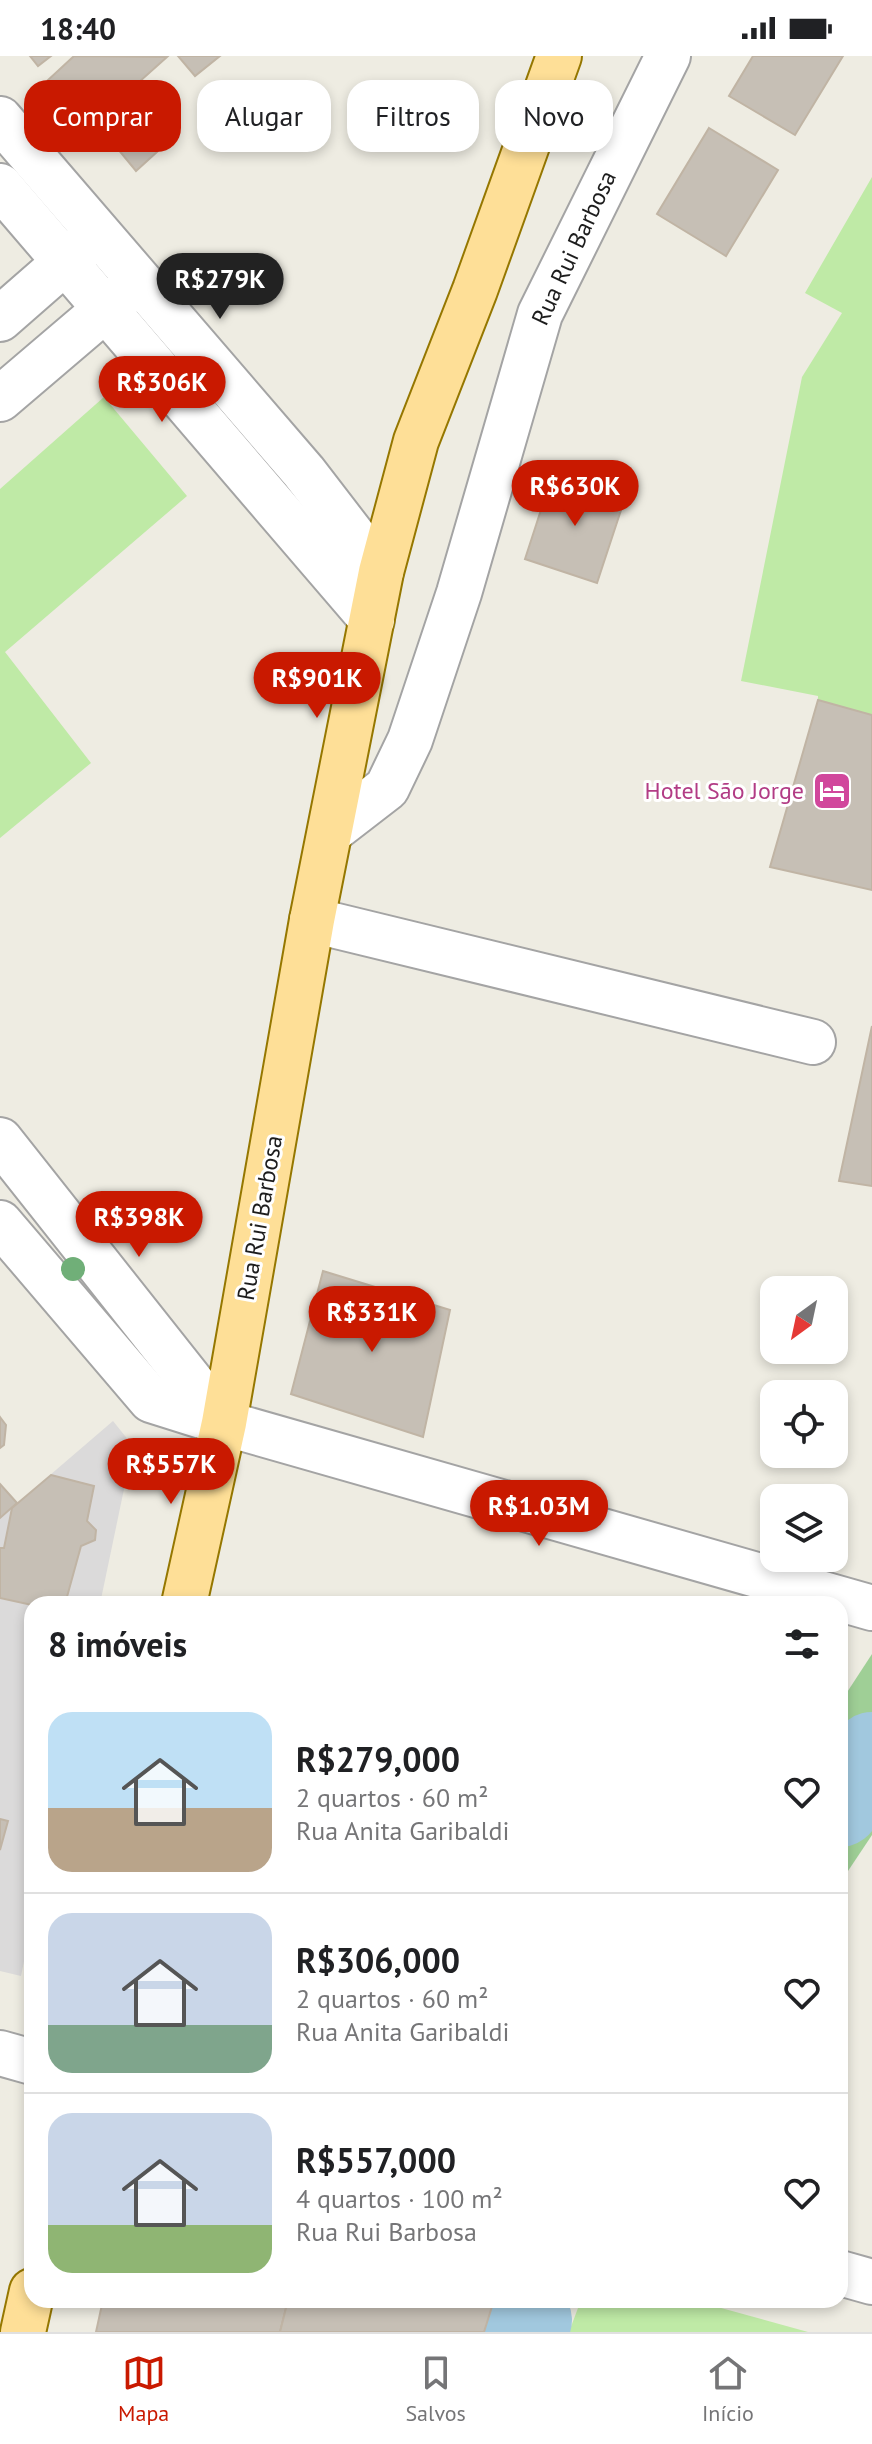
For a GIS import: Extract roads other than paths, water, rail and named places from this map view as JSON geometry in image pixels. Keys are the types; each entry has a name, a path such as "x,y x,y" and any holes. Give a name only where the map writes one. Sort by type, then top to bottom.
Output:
{"main road":[{"name":"Rua Rui Barbosa","path":"186,1596 224,1423 312,920 381,572 416,441 475,290 559,56"},
{"path":"23,2332 28,2308"}],"street":[{"name":"Rua Rui Barbosa","path":"330,832 387,788 410,740 459,593 540,314 668,56"},
{"path":"0,119 304,472 381,572"},
{"path":"0,186 372,620"},
{"path":"0,319 99,233"},
{"path":"0,399 140,280"},
{"path":"312,920 813,1042"},
{"path":"7,1162 224,1423"},
{"path":"0,1223 151,1400 830,1596"},
{"path":"848,1601 872,1608"},
{"path":"0,2053 24,2060"},
{"path":"848,2275 872,2282"}],"waterway":[{"path":"848,1793 872,1752"},
{"path":"521,2332 532,2320"}],"place":[{"name":"Hotel São Jorge","path":"832,791"}]}
